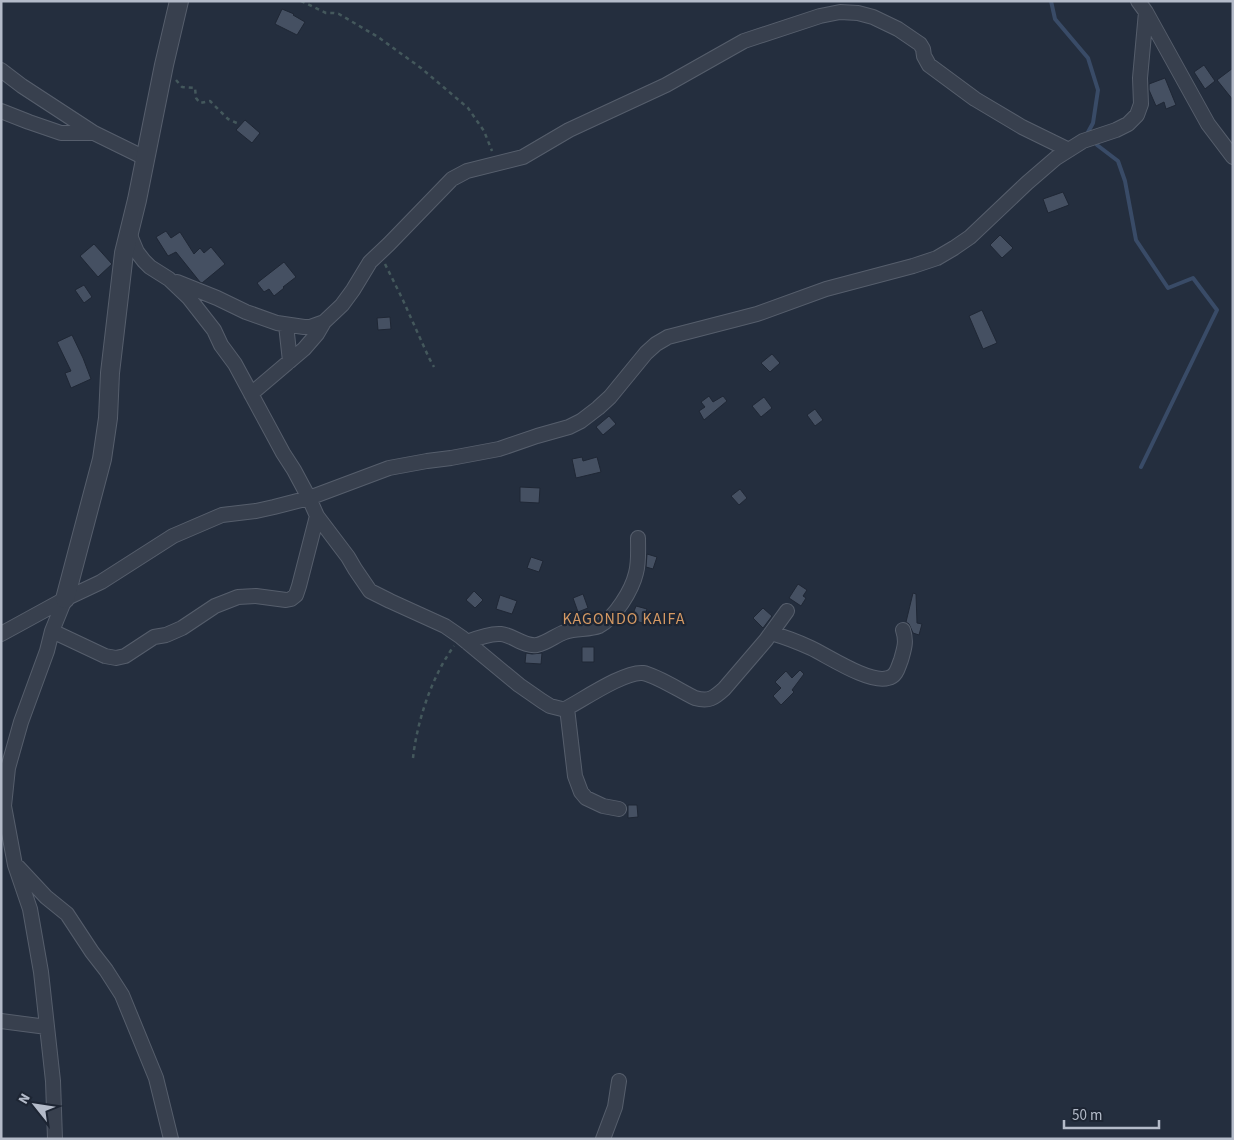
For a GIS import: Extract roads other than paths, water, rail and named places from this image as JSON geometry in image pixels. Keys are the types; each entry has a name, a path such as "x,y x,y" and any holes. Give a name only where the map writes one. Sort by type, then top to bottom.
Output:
{"street":[{"path":"55,1139 53,1081 41,972 30,909 15,865 4,806 8,768 21,722 65,599 102,459 108,418 112,354 124,253 179,1"},
{"path":"1,634 65,599 101,582 173,536 222,515 256,511 309,498 389,468 499,449 569,427 581,421 604,402 646,354 656,344 668,337 757,314 826,289 937,258 970,237 1056,158 1083,141 1116,130 1132,121 1139,111 1141,104 1142,7"},
{"path":"1142,7 1208,124 1233,157"},
{"path":"251,394 308,344 324,322 342,306 370,262 452,179 467,171 523,157 570,130 666,85 744,41 820,16 840,12 858,13 873,17 898,29 920,44 929,65 975,99 1022,127 1069,150"},
{"path":"1,70 94,133 145,158"},
{"path":"1,111 61,133 94,133"},
{"path":"129,233 137,252 144,261 169,279 190,298 214,330 309,498 317,516 348,557 370,591 390,602 445,626 464,639 519,685 550,706 562,709 567,708 614,681 633,674 643,673 695,698 709,700 724,689 787,611"},
{"path":"169,279 261,318 286,325 310,327 324,322"},
{"path":"286,325 290,361"},
{"path":"52,632 105,656 116,658 125,656 154,637 166,635 182,628 215,606 238,598 256,596 291,599 296,595 300,586 317,516"},
{"path":"464,639 501,634 525,644 538,645 563,632 599,626 608,620 622,604 631,586 636,574 638,538"},
{"path":"771,633 793,640 873,678 882,679 889,678 898,670 904,647 905,638 903,630"},
{"path":"567,708 575,776 581,792 586,798 603,806 619,809"},
{"path":"15,865 67,914 122,995 156,1078 171,1139"},
{"path":"1,1021 47,1027"},
{"path":"603,1139 615,1107 619,1082"}],"waterway":[{"path":"1051,1 1055,19 1088,58 1098,90 1093,123 1087,134"},
{"path":"1097,145 1118,161 1125,181 1136,240 1168,288 1193,278 1217,310 1141,467"}],"district":[{"name":"KAGONDO KAIFA","path":"624,618"}]}
